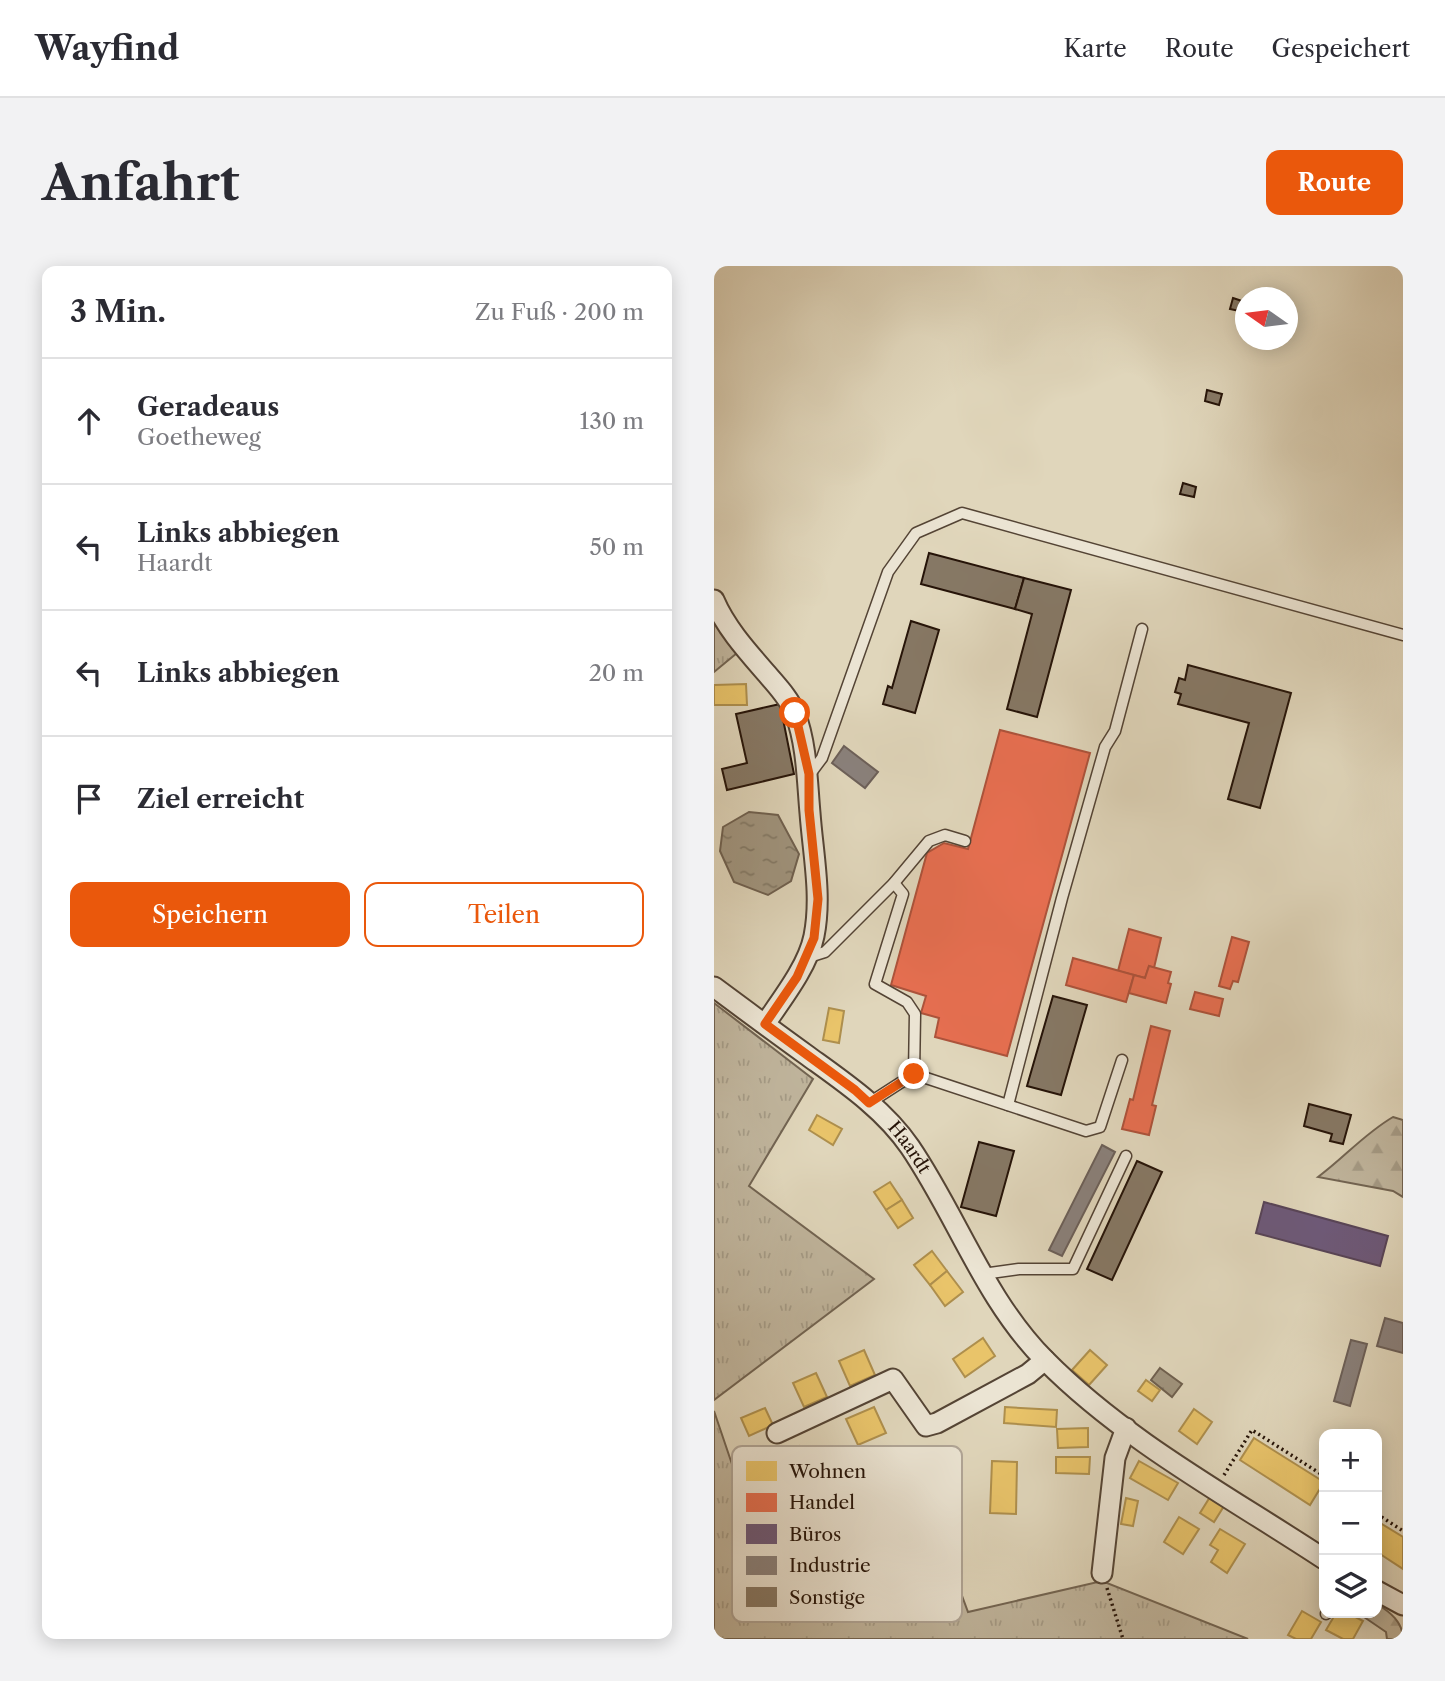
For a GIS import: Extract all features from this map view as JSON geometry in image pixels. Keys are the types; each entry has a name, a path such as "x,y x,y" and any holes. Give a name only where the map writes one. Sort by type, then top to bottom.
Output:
{"street":[{"path":"714,600 738,640 786,697 795,713 809,774 809,810 818,899 814,938 797,977 765,1024"},
{"name":"Haardt","path":"714,987 855,1090 885,1117 909,1146 1007,1316 1045,1360 1126,1428 1319,1556"},
{"path":"777,1433 893,1379 926,1426 937,1423 1028,1374 1045,1360"},
{"path":"1102,1573 1115,1458 1126,1428"},
{"path":"1382,1594 1403,1605"}],"lane":[{"path":"809,774 822,758 888,572 916,533 962,513 1403,635"},
{"path":"1008,1105 1062,898 1105,747 1115,731 1142,629"},
{"path":"805,958 825,952 894,883 929,841 945,835 965,841"},
{"path":"894,883 903,894 875,984 907,1002 915,1014 914,1074"},
{"path":"914,1074 1086,1131 1100,1127 1122,1060"},
{"path":"869,1103 914,1074"},
{"path":"983,1275 1018,1269 1073,1269 1126,1156"}],"path":[{"path":"1215,1489 1252,1430 1319,1473"},
{"path":"1382,1517 1403,1531"},
{"path":"1102,1573 1123,1639"}],"green space":[{"path":"714,610 737,653 714,672"},
{"path":"714,1003 813,1079 749,1186 874,1279 714,1400"},
{"path":"1393,1117 1403,1120 1403,1197 1393,1191 1318,1177 1373,1131"},
{"path":"714,1411 732,1464 732,1622 962,1622 962,1596 968,1612 1102,1581 1248,1639 714,1639"},
{"path":"1382,1608 1398,1623 1403,1639 1387,1639 1386,1632 1365,1618 1382,1618"}],"water":[{"path":"749,812 778,815 799,854 791,881 768,895 734,882 720,851 723,827"},
{"path":"1160,1368 1182,1384 1172,1397 1151,1380"}],"building: Wohnen":[{"path":"746,684 747,705 714,705 714,685"},
{"path":"829,1008 844,1011 839,1043 823,1040"},
{"path":"817,1115 842,1129 833,1145 809,1130"},
{"path":"890,1182 902,1200 886,1210 874,1192"},
{"path":"902,1200 913,1218 898,1228 886,1210"},
{"path":"932,1251 947,1271 930,1285 914,1265"},
{"path":"947,1271 963,1292 945,1306 930,1285"},
{"path":"983,1338 995,1356 965,1377 953,1359"},
{"path":"864,1350 875,1375 850,1386 839,1361"},
{"path":"1090,1350 1107,1365 1089,1385 1072,1370"},
{"path":"816,1373 827,1397 804,1407 793,1383"},
{"path":"1146,1380 1160,1390 1152,1401 1138,1391"},
{"path":"874,1407 886,1433 858,1445 846,1419"},
{"path":"1005,1407 1057,1410 1056,1427 1004,1423"},
{"path":"765,1408 773,1425 749,1436 741,1418"},
{"path":"1194,1409 1212,1422 1197,1444 1179,1431"},
{"path":"1088,1428 1088,1447 1058,1448 1057,1429"},
{"path":"1254,1438 1319,1479 1319,1490 1310,1505 1240,1460"},
{"path":"1056,1457 1090,1457 1089,1474 1056,1473"},
{"path":"992,1461 1017,1462 1016,1514 990,1513"},
{"path":"1139,1461 1178,1483 1168,1500 1130,1478"},
{"path":"1210,1497 1224,1506 1214,1522 1200,1513"},
{"path":"1126,1498 1138,1501 1133,1526 1121,1524"},
{"path":"1179,1517 1199,1529 1183,1554 1164,1542"},
{"path":"1382,1524 1403,1537 1403,1569 1382,1555"},
{"path":"1220,1529 1245,1544 1227,1573 1211,1562 1218,1550 1210,1545"},
{"path":"1302,1611 1321,1622 1311,1639 1296,1639 1288,1635"},
{"path":"1333,1618 1357,1618 1363,1621 1353,1639 1343,1639 1326,1630"}],"building: Handel":[{"path":"1000,730 1090,753 1007,1056 935,1037 939,1018 921,1013 926,996 891,985 927,853 944,843 968,849"},
{"path":"1129,929 1161,938 1154,968 1149,966 1145,978 1118,971"},
{"path":"1232,937 1249,942 1238,982 1233,981 1230,989 1219,986"},
{"path":"1073,958 1134,975 1126,1002 1066,985"},
{"path":"1149,966 1171,972 1166,1003 1129,993 1134,975 1145,978"},
{"path":"1195,992 1223,999 1219,1016 1190,1009"},
{"path":"1151,1026 1170,1031 1152,1105 1156,1106 1149,1135 1122,1129 1130,1099 1133,1100"}],"building: Büros":[{"path":"1264,1202 1388,1236 1380,1266 1256,1233"}],"building: Industrie":[{"path":"844,746 878,772 865,788 832,763"},
{"path":"1102,1145 1115,1152 1062,1256 1049,1250"},
{"path":"1385,1318 1403,1323 1403,1353 1377,1346"},
{"path":"1351,1340 1367,1344 1350,1406 1334,1401"}],"building: Sonstige":[{"path":"1233,298 1235,299 1235,310 1230,309"},
{"path":"1207,390 1222,394 1219,405 1205,401"},
{"path":"1183,483 1196,487 1194,497 1180,494"},
{"path":"929,553 1024,578 1015,609 921,584"},
{"path":"1024,578 1071,590 1037,717 1007,709 1032,614 1015,609"},
{"path":"911,621 939,630 915,713 883,704 888,686 892,688"},
{"path":"1188,665 1291,693 1260,808 1228,799 1249,723 1178,704 1181,694 1175,692 1179,678 1185,680"},
{"path":"780,704 794,774 727,790 722,769 747,763 736,714"},
{"path":"1053,996 1087,1005 1061,1095 1027,1086"},
{"path":"1309,1104 1351,1115 1343,1144 1330,1141 1332,1134 1304,1126"},
{"path":"979,1142 1014,1151 996,1216 961,1207"},
{"path":"1137,1161 1162,1172 1112,1280 1087,1269"}],"route":[{"path":"795,713 809,774 809,810 818,899 814,938 797,977 765,1024 869,1103 914,1074"}]}
